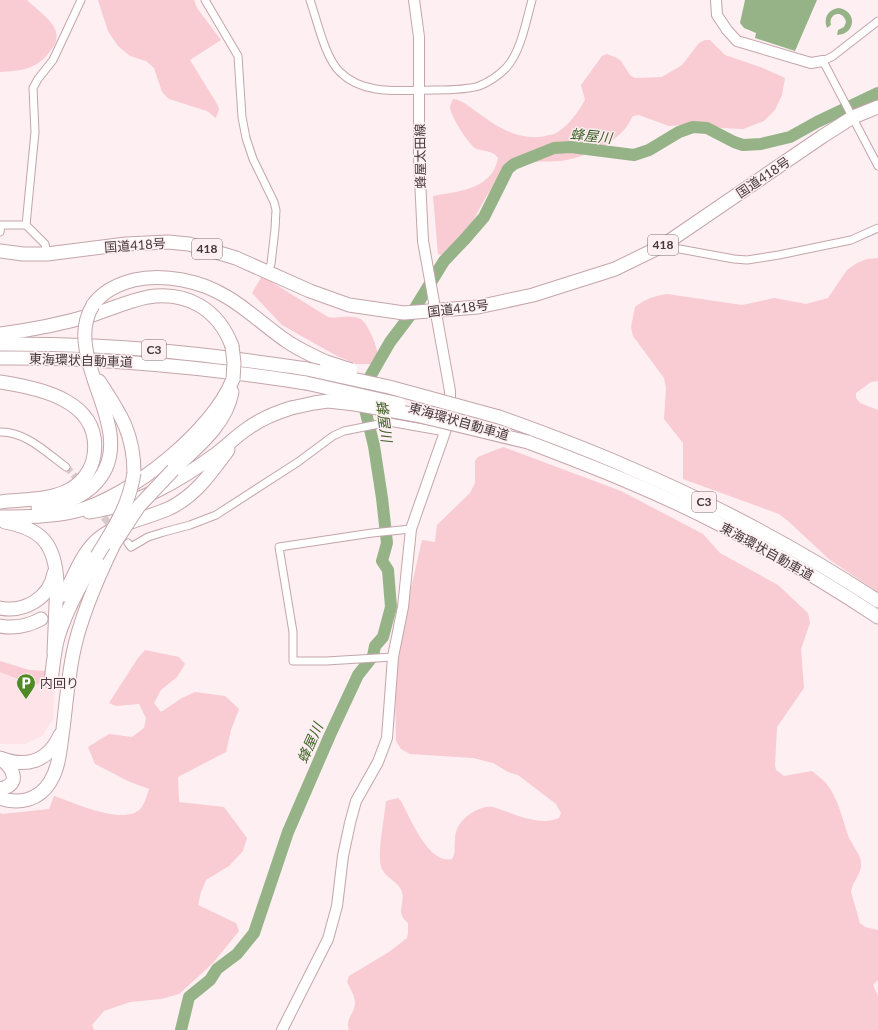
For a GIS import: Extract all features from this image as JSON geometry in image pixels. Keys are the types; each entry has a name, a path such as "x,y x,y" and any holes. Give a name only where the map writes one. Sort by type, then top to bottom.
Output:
{"highway":[{"name":"国道418号","path":"0,251 23,254 47,254 126,244 168,242 189,244 236,258 310,291 349,305 404,313 478,307 533,295 615,269 662,246 823,136 853,117 878,107"},
{"path":"0,509 46,506 68,501 88,491 96,484 102,475 110,455 110,435 106,415 90,366 84,330 88,314 100,297 110,289 138,279 163,278 190,282 214,290 226,296 290,344 326,362 465,403 500,417"},
{"path":"0,334 61,323 93,315 147,298 171,297 190,301 210,312 223,326 232,346 234,362 230,401 222,419 139,506 114,544 79,631 70,672 58,763 53,777 45,789 34,797 23,801 11,801 0,798"},
{"name":"東海環状自動車道","path":"0,344 104,347 182,352 307,369 382,385 500,417 532,428 632,468 730,514 878,601"},
{"name":"東海環状自動車道","path":"0,358 61,358 181,366 248,374 306,383 362,395 414,407 470,423 528,442 625,480 724,526 775,554 878,617"},
{"path":"54,653 62,626 83,580 124,510 129,498 134,473 133,448 127,429 119,412 90,366"},
{"path":"59,514 83,508 102,501 128,487 161,464 188,440 210,416 224,398 233,379"},
{"path":"0,382 51,393 63,398 73,405 87,420 94,440 95,449 94,459 85,476 68,491 50,497 0,502"},
{"path":"0,517 100,510 144,497 191,472 257,422 291,408 328,401 355,404 416,415 528,442"},
{"path":"64,595 84,556 96,541 110,532 170,508 186,498 209,476 240,434"},
{"path":"0,521 18,525 34,532 46,542 53,554 57,582 54,653 51,682"},
{"path":"0,608 18,608 39,599 52,582 55,562"},
{"path":"0,626 20,627 41,619"},
{"path":"0,758 17,763 25,763 38,759 51,750 62,730"},
{"path":"0,758 10,766 14,773 11,784 0,789"}],"street":[{"path":"26,225 35,132 33,88 53,60 81,0"},
{"path":"205,0 238,56 242,117 246,138 253,159 274,202 276,210 271,264 267,272"},
{"path":"310,0 332,62 346,78 375,89 419,90 460,89 478,86 496,77 507,66 517,52 532,0"},
{"name":"蜂屋太田線","path":"282,1030 328,939 336,906 343,856 356,802 378,762 387,738 393,657 403,606 411,529 450,415 450,391 423,241 419,165 419,37 414,0"},
{"path":"716,0 716,15 737,41 811,63 823,61 833,56 878,21"},
{"path":"823,61 878,166"},
{"path":"0,232 1,225 26,225 45,244 47,254"},
{"path":"662,246 747,260 851,240 878,228"},
{"path":"128,543 131,547 148,537 190,525 216,515 298,462 333,436 344,431 388,422 445,432"},
{"path":"0,432 19,435 34,443 66,467"},
{"path":"393,657 326,661 293,661 293,632 279,547 393,530 411,529"}],"shaded area":[{"path":"0,0 27,0 48,19 56,32 57,37 55,44 46,56 41,61 29,68 0,72"},
{"path":"98,0 194,0 197,8 221,40 190,60 217,104 219,109 216,118 207,111 169,99 162,92 154,68 146,61 130,56 118,46 108,31"},
{"path":"745,0 817,0 795,51 755,38 756,33 744,28 740,23"},
{"path":"838,8 849,13 852,22 848,31 844,34 837,35 838,30 844,27 846,22 844,18 839,14 834,15 831,25 827,28 826,18 829,13"},
{"path":"705,40 710,40 725,55 763,68 785,78 782,95 775,110 764,121 743,129 692,124 669,126 639,115 633,116 626,128 617,137 602,147 585,155 568,160 517,165 512,168 504,174 491,189 461,239 443,256 438,254 433,196 465,190 480,184 492,173 498,158 491,152 477,149 465,137 451,112 450,107 453,99 465,104 499,127 515,134 531,137 552,135 566,125 580,109 585,100 581,85 602,56 607,54 617,58 621,61 630,75 635,78 662,77 682,65 699,43"},
{"path":"878,258 878,381 871,382 856,393 856,398 860,403 878,410 878,592 830,560 779,514 683,479 683,443 664,419 666,388 664,378 633,336 631,327 635,307 650,298 667,294 742,305 774,298 806,304 828,298 847,270 857,263 867,259"},
{"path":"262,276 328,317 356,317 361,319 373,337 378,357 372,364 356,364 337,356 282,325 252,293"},
{"path":"503,447 621,491 703,534 720,553 778,585 808,613 810,623 801,649 804,688 777,727 775,765 776,770 784,776 812,771 826,783 840,809 849,838 860,857 860,871 851,892 860,923 865,927 878,930 878,980 873,985 878,996 878,1030 349,1030 348,1023 355,1007 355,1000 347,982 349,976 389,952 407,938 408,933 408,923 404,919 401,912 403,897 402,892 398,885 386,875 380,864 380,847 386,801 398,798 401,801 421,839 436,855 444,859 452,859 453,857 455,835 460,823 471,813 479,809 493,807 526,818 543,821 559,818 561,813 556,804 518,775 508,772 493,763 473,758 410,754 401,749 396,741 395,683 406,610 422,540 435,542 437,525 470,493 475,483 475,461 478,457"},
{"path":"145,650 179,657 185,664 177,677 161,690 154,703 161,712 182,698 195,692 225,696 239,709 231,730 226,752 178,777 179,802 224,807 247,838 243,851 229,866 206,880 198,905 236,923 239,931 213,963 179,994 161,999 130,1002 104,1011 92,1025 94,1030 0,1030 0,813 49,809 54,796 86,808 113,814 125,815 135,813 142,807 149,789 130,782 95,764 88,747 109,734 132,737 144,728 146,718 139,704 116,706 109,703 138,658"},
{"name":"内回り","path":"0,661 29,670 55,672 53,719 42,736 25,744 0,744"},
{"path":"0,661 29,670 46,671 45,680 33,685 0,672"}],"waterway":[{"name":"蜂屋川","path":"181,1030 189,997 210,980 217,969 237,954 254,933 288,832 330,735 358,675 373,656 375,646 383,637 391,607 388,570 382,561 387,543 374,446 364,405 364,392 367,382 390,342 412,313 444,261 484,217 508,169 514,164 554,148 571,147 634,155 649,150 679,132 693,127 707,128 743,145 761,144 790,137 817,122 878,93"}],"tunnel":[{"path":"66,467 82,485 110,525 128,543"}],"place":[{"name":"内回り","path":"26,700"}]}
